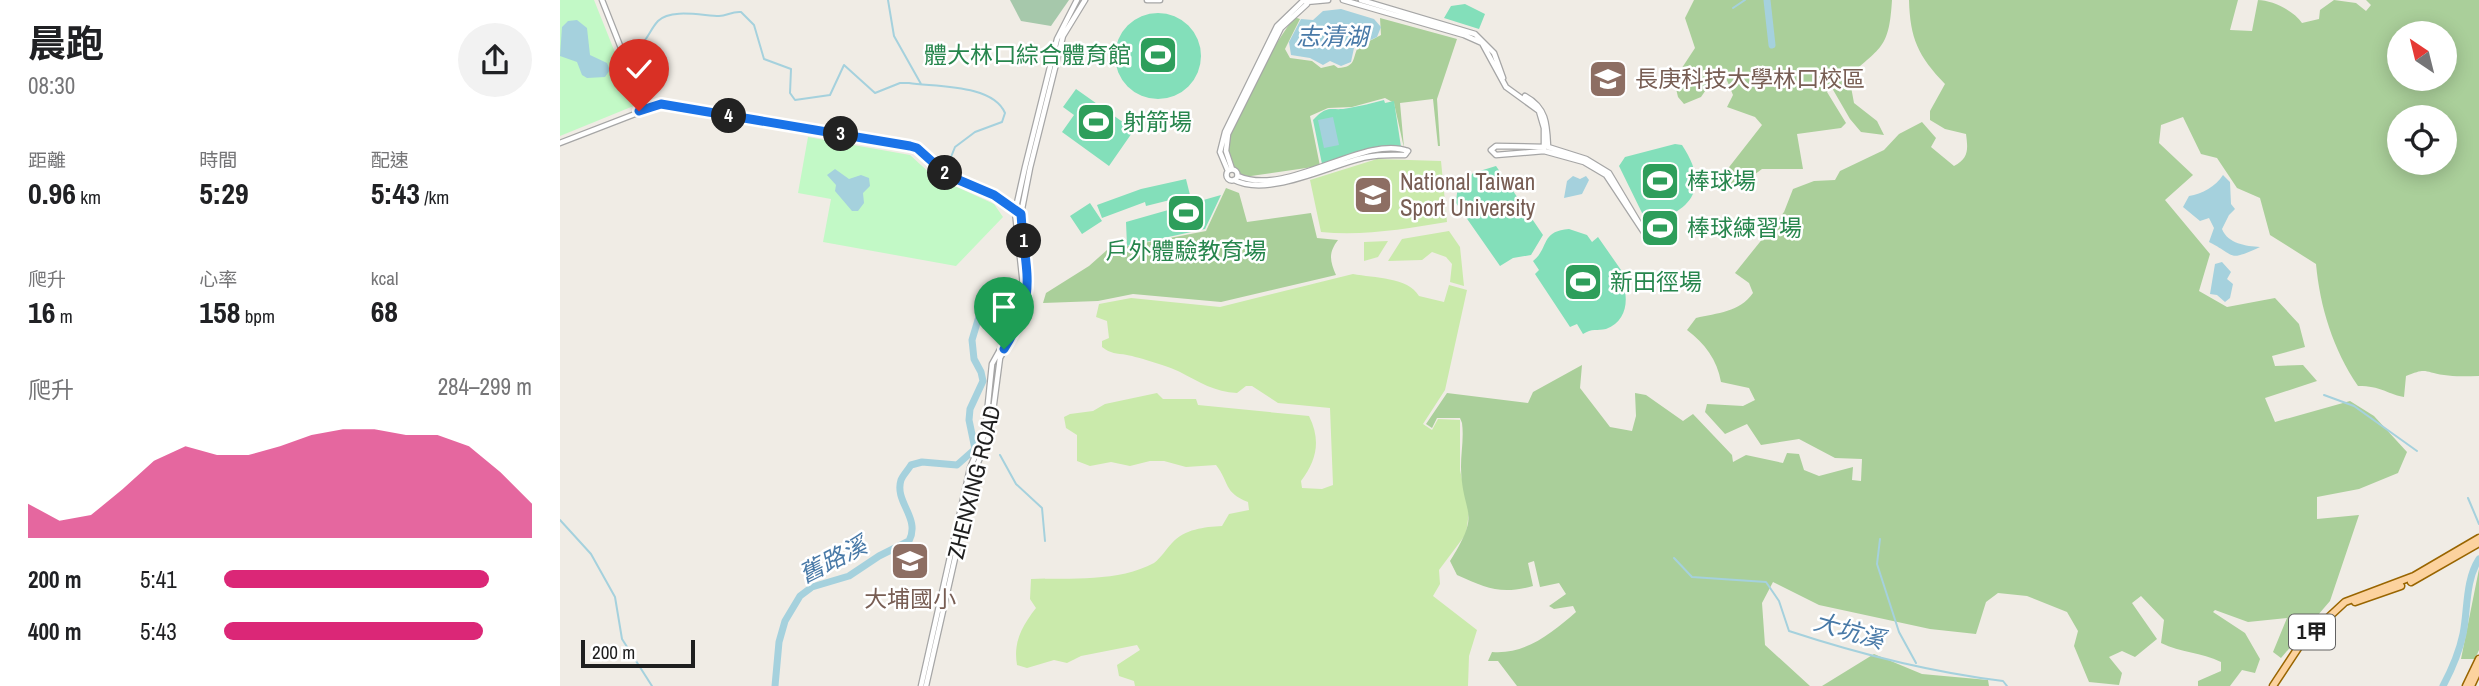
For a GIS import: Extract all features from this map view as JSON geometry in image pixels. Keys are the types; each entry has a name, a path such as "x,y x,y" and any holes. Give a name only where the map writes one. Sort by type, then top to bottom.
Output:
{"main road":[{"name":"1甲","path":"2275,686 2301,649 2350,604 2422,577 2479,541"},
{"path":"2469,686 2479,659"},
{"path":"2469,686 2479,669"}],"street":[{"path":"602,0 645,109"},
{"name":"ZHENXING ROAD","path":"921,686 975,470 990,433 1000,358 1019,325 1027,288 1018,213 1053,51 1063,24 1077,0"},
{"name":"ZHENXING ROAD","path":"1018,213 1057,54 1070,20 1084,0"},
{"path":"1147,0 1160,0"},
{"path":"1230,170 1227,178 1236,178 1266,180 1298,174 1367,153 1408,152 1405,155 1365,157 1294,179 1250,184 1236,178 1220,152 1225,132 1277,26 1309,1 1328,0"},
{"path":"1342,0 1464,35 1482,43 1506,87 1539,111 1546,149"},
{"path":"1361,0 1475,34 1485,41 1509,85 1542,110 1547,122 1546,149"},
{"path":"560,143 661,104 917,148 947,175 994,195 1018,213"},
{"path":"1546,149 1496,146 1491,150 1496,155 1546,149 1584,162 1606,175 1649,240 1609,173 1586,159 1546,149"},
{"name":"ZHENXING ROAD","path":"926,686 944,595"}],"green space":[{"path":"560,0 594,0 636,105 560,136"},
{"path":"1010,0 1069,0 1051,26 1021,21"},
{"path":"1694,0 1892,0 1889,28 1882,45 1849,76 1854,103 1877,121 1884,135 1861,132 1832,88 1827,92 1846,123 1841,128 1797,134 1803,169 1762,169 1739,186 1721,190 1719,180 1762,125 1755,117 1727,107 1733,95 1726,78 1712,81 1701,97 1684,104 1678,97 1674,80 1695,48 1685,18"},
{"path":"1909,0 2238,0 2230,30 2252,31 2258,0 2282,7 2302,23 2319,19 2320,10 2334,0 2356,3 2366,11 2371,5 2366,0 2479,0 2479,376 2418,372 2406,376 2404,397 2378,388 2358,386 2341,357 2329,327 2316,264 2270,235 2260,198 2237,188 2217,158 2201,154 2183,117 2161,125 2159,143 2193,175 2165,200 2210,254 2199,291 2227,307 2275,298 2299,324 2305,347 2272,356 2275,366 2303,365 2317,381 2265,398 2275,422 2350,401 2374,416 2407,452 2398,473 2359,489 2317,497 2317,519 2359,515 2330,601 2281,658 2273,652 2287,618 2248,622 2215,610 2213,612 2245,633 2260,659 2255,673 2242,670 2230,686 2198,686 2198,681 2221,671 2221,662 2161,643 2164,620 2141,596 2132,603 2157,639 2135,657 2122,651 2109,657 2122,673 2119,685 2089,682 2074,646 2078,631 2067,612 2027,596 1998,593 1986,602 1976,634 1930,629 1819,605 1773,582 1762,603 1765,645 1810,686 1517,686 1498,661 1488,661 1492,652 1527,646 1548,635 1576,612 1573,606 1554,609 1549,606 1566,594 1559,583 1540,587 1534,561 1528,563 1533,586 1521,589 1494,589 1457,575 1450,561 1468,522 1461,467 1462,423 1460,418 1437,418 1432,428 1426,424 1447,393 1528,403 1533,392 1582,365 1580,388 1610,427 1632,431 1636,416 1635,393 1646,395 1683,421 1693,414 1732,455 1733,462 1746,455 1783,463 1787,453 1799,454 1804,470 1819,476 1853,467 1852,480 1861,481 1862,459 1835,458 1799,439 1761,445 1747,424 1725,434 1705,412 1707,404 1743,406 1755,400 1749,388 1721,382 1717,366 1709,353 1687,330 1696,318 1735,308 1753,293 1749,283 1735,273 1784,212 1793,189 1814,181 1835,180 1840,171 1884,150 1899,134 1922,122 1936,138 1931,147 1954,166 1965,156 1966,134 1945,129 1930,120 1930,111 1945,84 1922,55 1911,25"},
{"path":"1465,4 1485,14 1479,29 1444,18 1451,6"},
{"name":"體大林口綜合體育館","path":"1158,13 1174,17 1188,26 1197,40 1201,56 1197,72 1188,86 1174,95 1158,99 1142,95 1128,86 1119,72 1115,56 1119,40 1128,26 1142,17"},
{"path":"1294,17 1300,19 1285,49 1290,58 1312,61 1321,68 1334,65 1338,68 1351,64 1358,47 1381,35 1380,18 1457,39 1437,99 1440,146 1433,99 1400,103 1404,148 1394,103 1385,98 1352,107 1328,108 1310,116 1320,166 1244,177 1234,169 1227,154 1231,133 1272,50"},
{"name":"射箭場","path":"1076,89 1134,130 1109,166 1062,132 1074,115 1063,107"},
{"path":"1384,100 1385,103 1394,101 1401,147 1375,147 1322,164 1313,120 1327,110"},
{"path":"808,137 910,155 933,176 994,204 1003,217 956,266 823,242 831,199 798,193"},
{"name":"棒球場","path":"1675,144 1682,145 1694,168 1695,188 1685,205 1662,219 1668,218 1673,233 1657,236 1646,222 1658,220 1645,219 1619,166 1625,157"},
{"path":"1377,159 1441,161 1447,222 1369,232 1321,232 1310,180"},
{"path":"1496,166 1543,235 1531,255 1513,258 1500,266 1456,203 1457,193 1473,173"},
{"path":"1186,179 1190,195 1146,206 1145,202 1102,218 1097,205 1141,189"},
{"path":"1226,188 1239,193 1247,222 1311,213 1317,238 1338,240 1331,257 1336,275 1221,302 1133,294 1098,301 1043,303 1046,293 1089,266 1107,250 1206,231"},
{"name":"戶外體驗教育場","path":"1221,195 1205,229 1127,246 1126,222"},
{"path":"1090,203 1102,221 1082,234 1070,216"},
{"name":"新田徑場","path":"1569,229 1587,235 1592,242 1598,237 1628,280 1623,284 1626,304 1622,316 1606,329 1583,334 1577,324 1570,327 1535,274 1539,270 1533,261 1549,237 1560,230"},
{"path":"1449,231 1460,247 1464,286 1450,282 1452,264 1446,257 1432,252 1422,260 1388,261 1402,239"},
{"path":"1388,241 1378,257 1364,261 1364,242"},
{"path":"1353,274 1399,282 1407,285 1419,296 1444,302 1449,285 1467,290 1445,390 1423,424 1432,430 1438,419 1460,420 1460,470 1469,512 1466,534 1439,570 1440,584 1433,596 1477,630 1469,656 1468,686 1135,686 1134,681 1119,676 1117,665 1140,650 1137,645 1081,656 1067,663 1054,660 1027,668 1017,665 1016,649 1020,635 1036,608 1030,599 1031,579 1094,578 1140,569 1157,561 1177,538 1202,528 1222,526 1229,514 1249,510 1248,502 1234,495 1216,465 1186,467 1164,461 1150,461 1130,466 1111,462 1090,466 1077,461 1077,435 1066,428 1064,417 1093,411 1105,404 1157,393 1163,399 1196,399 1198,405 1309,416 1315,433 1316,450 1301,481 1302,488 1322,489 1333,485 1330,408 1278,403 1252,386 1246,386 1237,393 1221,391 1162,365 1108,351 1102,347 1102,341 1109,338 1107,321 1096,317 1099,304 1131,298 1220,307"},
{"path":"2479,569 2479,650 2475,659 2461,659"},
{"path":"1874,654 1922,674 1988,680 1989,686 1822,686"}],"water":[{"name":"志清湖","path":"1341,9 1374,19 1381,27 1377,37 1354,48 1351,62 1341,66 1330,61 1323,65 1310,58 1291,55 1289,42 1301,19 1313,20 1323,11"},
{"path":"577,20 587,28 590,55 607,63 610,70 605,77 587,78 582,75 577,62 560,56 562,27 568,21"},
{"path":"1333,117 1339,145 1324,148 1318,120"},
{"path":"835,169 849,179 861,175 869,178 870,186 863,193 864,203 858,211 852,211 835,191 836,185 827,175"},
{"path":"2223,175 2230,182 2231,204 2235,209 2222,229 2233,241 2260,247 2242,255 2229,254 2209,242 2214,228 2209,218 2200,221 2183,207 2189,196 2208,189"},
{"path":"1573,176 1580,179 1586,176 1589,180 1582,194 1564,198 1567,181"},
{"path":"2222,262 2231,272 2227,279 2233,284 2230,298 2225,302 2217,295 2210,294 2215,264"}],"waterway":[{"path":"888,0 894,36 921,84"},
{"path":"1733,8 1745,0"},
{"path":"1767,0 1772,45"},
{"path":"633,50 642,44 658,21 664,17 679,14 719,16 741,12 754,25 764,59 791,69 790,93 795,100 830,95 844,65 875,93 900,83 909,83 976,92 999,104 1005,113 1002,122 975,132 955,147 951,157"},
{"name":"舊路溪","path":"775,686 779,642 785,621 800,596 812,587 849,576 879,556 909,541 912,525 900,488 902,478 911,465 922,462 957,465 975,449 969,420 970,409 983,381 974,359 972,340 986,293"},
{"path":"2324,395 2354,406 2417,451"},
{"path":"1000,455 1016,484 1042,508 1045,541"},
{"path":"2468,498 2479,524"},
{"path":"560,520 591,554 615,597 622,639 652,686"},
{"path":"1880,539 1877,564 1899,632 1916,663"},
{"name":"大坑溪","path":"1674,558 1692,577 1766,582 1779,601 1789,631 1894,661 2003,681 2007,686"},
{"path":"2443,686 2459,648 2465,625 2471,576 2479,559"}],"place":[{"name":"體大林口綜合體育館","path":"1158,55"},
{"name":"長庚科技大學林口校區","path":"1608,79"},
{"name":"射箭場","path":"1096,122"},
{"name":"棒球場","path":"1660,181"},
{"name":"National Taiwan Sport University","path":"1373,195"},
{"name":"戶外體驗教育場","path":"1186,213"},
{"name":"棒球練習場","path":"1660,228"},
{"name":"新田徑場","path":"1583,282"},
{"name":"大埔國小","path":"910,561"}],"route":[{"path":"639,111 661,104 910,146 917,148 947,175 994,195 1021,214 1029,281 1024,313 1004,349"}]}
